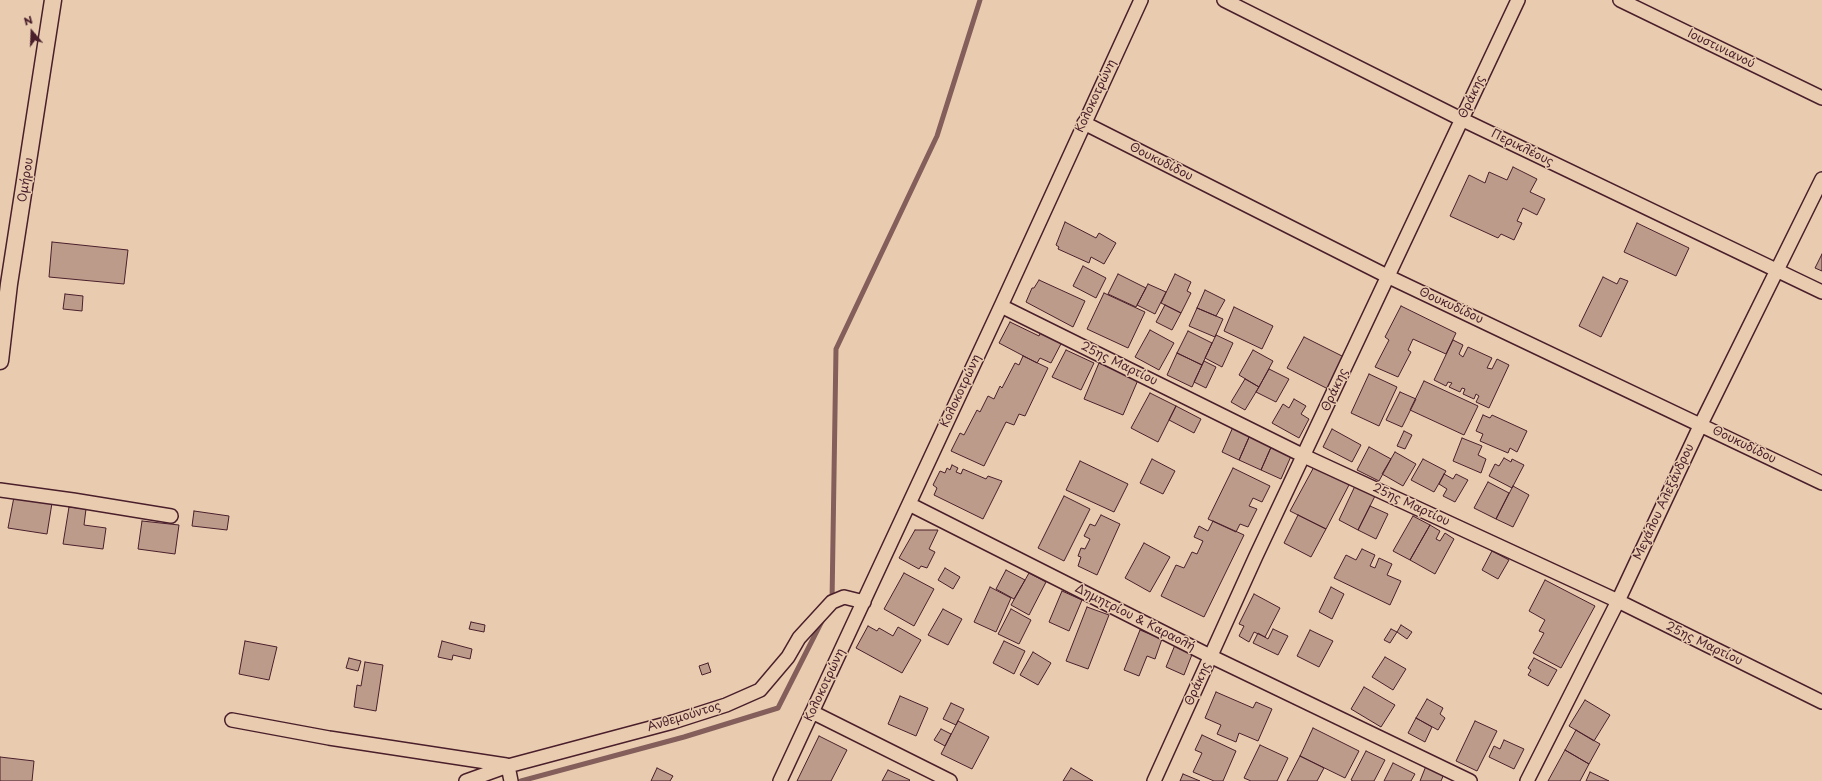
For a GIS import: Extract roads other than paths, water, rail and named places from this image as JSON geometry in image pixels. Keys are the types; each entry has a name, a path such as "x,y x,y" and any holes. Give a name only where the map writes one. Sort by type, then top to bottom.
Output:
{"street":[{"name":"Ομήρου","path":"0,361 9,284 53,0"},
{"name":"Κολοκοτρώνη","path":"780,781 1001,306 1140,0"},
{"name":"Περικλέους","path":"1224,0 1461,119 1822,292"},
{"name":"Θράκης","path":"1154,781 1210,656 1518,0"},
{"name":"Ιουστινιανού","path":"1620,0 1822,98"},
{"name":"Θουκυδίδου","path":"1084,123 1389,277 1701,424 1822,483"},
{"name":"Μεγάλου Αλεξάνδρου","path":"1527,781 1618,601 1701,424 1822,179"},
{"name":"25ης Μαρτίου","path":"1001,306 1304,456 1618,601 1822,702"},
{"path":"0,490 171,516"},
{"name":"Δημητρίου & Καραολή","path":"909,504 1210,656 1470,781"},
{"name":"Ανθεμούντος","path":"466,781 508,766 673,722 726,705 760,690 788,657 800,638 832,602 844,597 864,602"},
{"path":"812,712 950,781"},
{"path":"232,720 329,738 508,766 510,781"}],"waterway":[{"path":"832,602 836,349 937,136 980,0"},
{"path":"521,781 684,737 778,708 823,619"}]}
